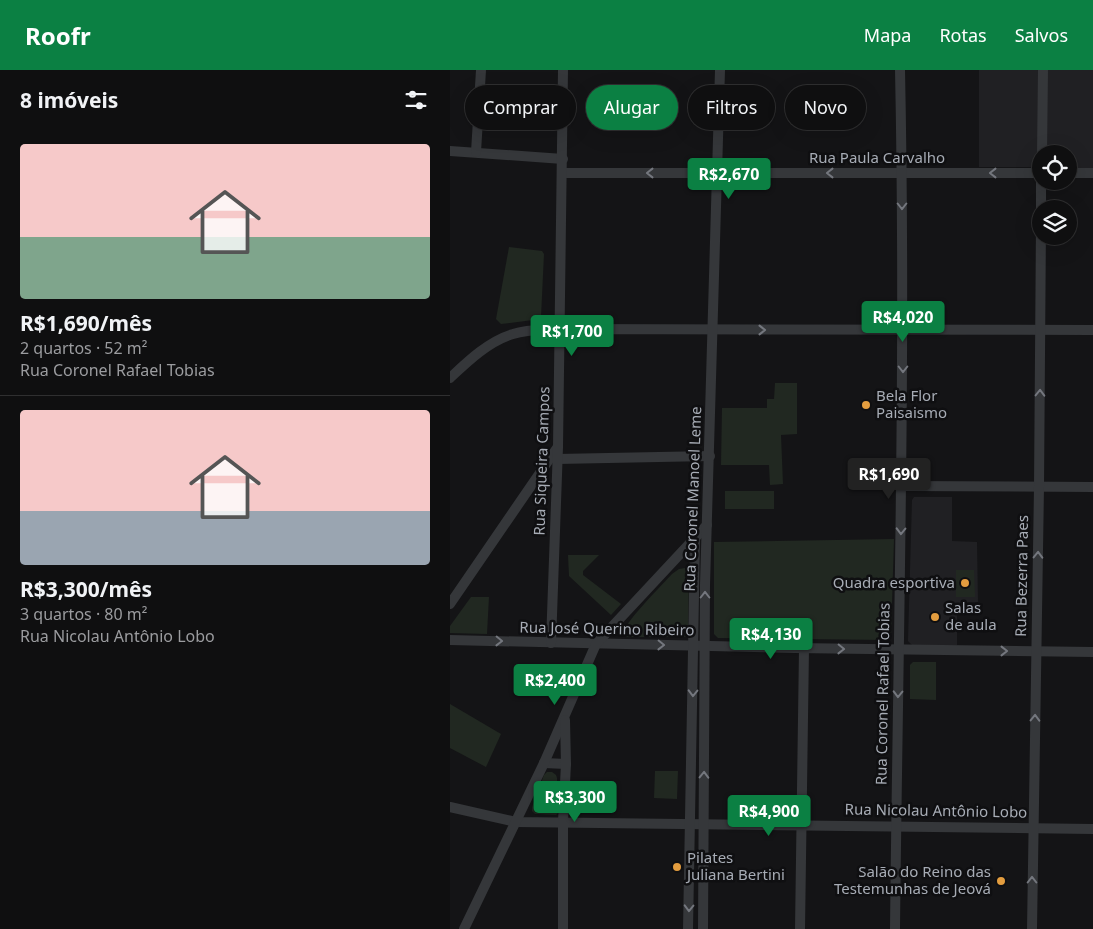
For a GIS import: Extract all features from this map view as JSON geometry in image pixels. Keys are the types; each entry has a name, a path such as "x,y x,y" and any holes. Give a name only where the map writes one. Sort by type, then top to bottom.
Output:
{"street":[{"path":"476,152 481,70"},
{"name":"Rua Siqueira Campos","path":"551,643 558,447 563,70"},
{"name":"Rua Coronel Manoel Leme","path":"703,929 706,568 720,70"},
{"name":"Rua Coronel Rafael Tobias","path":"895,929 903,331 900,70"},
{"path":"1042,145 1043,70"},
{"path":"450,151 563,160"},
{"name":"Rua Paula Carvalho","path":"563,173 1032,173"},
{"path":"1077,173 1093,173"},
{"name":"Rua Bezerra Paes","path":"1032,929 1041,245"},
{"path":"450,378 468,360 494,343 512,334 529,330 1093,330"},
{"path":"450,604 558,447"},
{"path":"557,459 710,456"},
{"path":"902,486 1093,487"},
{"path":"464,929 544,763 596,644 707,525"},
{"name":"Rua Coronel Manoel Leme","path":"688,929 695,539"},
{"path":"694,568 706,568"},
{"name":"Rua José Querino Ribeiro","path":"450,640 898,650 1093,652"},
{"path":"800,929 804,648"},
{"path":"563,929 563,821 566,764 564,716"},
{"path":"544,763 566,764"},
{"name":"Rua Nicolau Antônio Lobo","path":"450,807 516,822 563,821 1093,829"}],"shaded area":[{"path":"979,70 1093,70 1093,168 1077,168 1077,145 1032,145 1032,167 979,167"},
{"path":"509,247 542,251 544,254 541,317 533,320 501,324 496,319"},
{"path":"775,383 797,383 797,434 781,435 783,484 770,485 769,465 721,465 722,408 767,408 767,399 774,399"},
{"path":"725,491 774,491 774,509 725,509"},
{"path":"914,497 952,497 952,541 977,542 978,602 957,603 957,645 912,645 908,641 912,500"},
{"path":"894,539 891,635 887,640 718,638 714,634 714,542"},
{"path":"568,555 599,555 583,571 583,575 621,604 611,615 569,576"},
{"path":"685,568 689,574 688,634 685,637 627,637 625,630 627,625 638,611 672,574 679,569"},
{"name":"Quadra esportiva","path":"956,570 974,570 975,597 956,597"},
{"path":"471,597 489,597 487,634 450,633 450,626"},
{"path":"913,662 936,662 936,700 910,699 910,665"},
{"path":"450,704 501,734 486,767 450,748"},
{"path":"655,771 678,771 677,799 654,798"},
{"path":"547,772 552,772 557,778 558,813 556,815 535,814 532,811 544,775"}],"place":[{"name":"Bela Flor Paisaismo","path":"866,405"},
{"name":"Quadra esportiva","path":"965,583"},
{"name":"Salas de aula","path":"935,617"},
{"name":"Pilates Juliana Bertini","path":"677,867"},
{"name":"Salão do Reino das Testemunhas de Jeová","path":"1001,881"}]}
